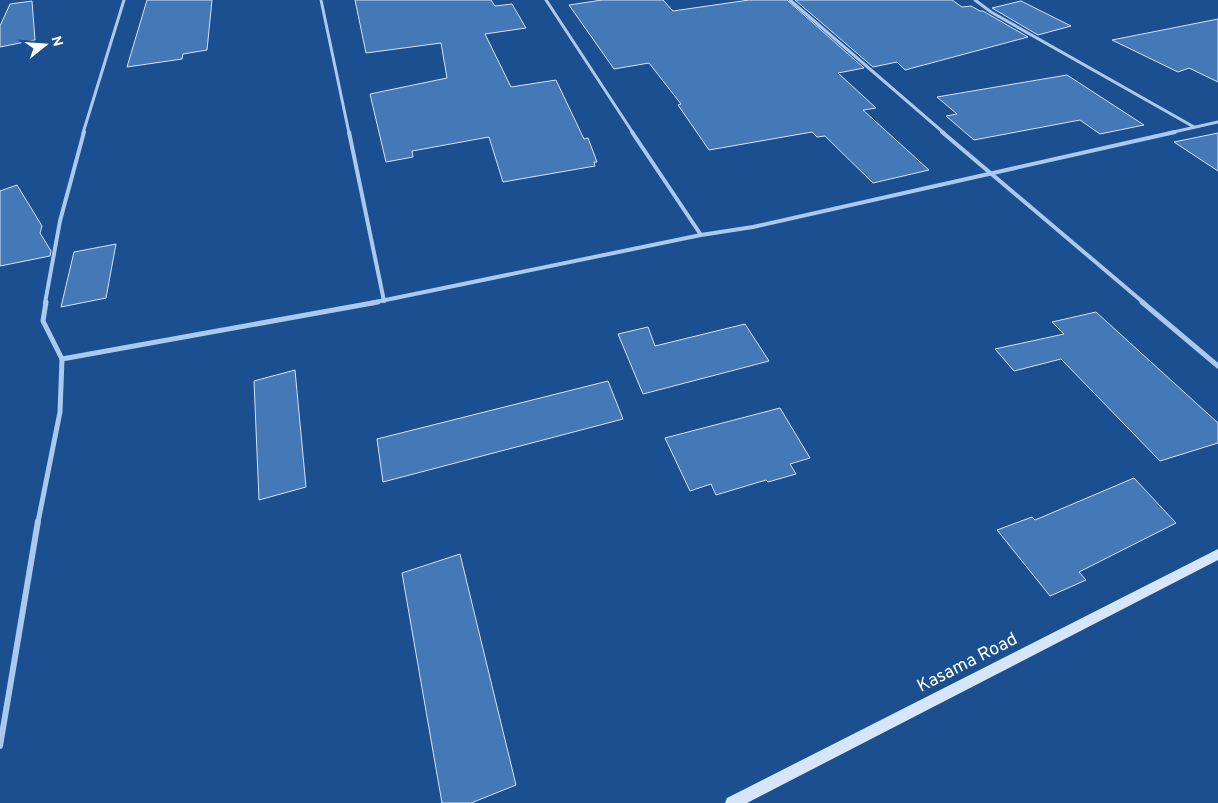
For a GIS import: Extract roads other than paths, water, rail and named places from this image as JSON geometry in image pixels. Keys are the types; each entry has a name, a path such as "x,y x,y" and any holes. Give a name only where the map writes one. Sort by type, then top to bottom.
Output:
{"street":[{"path":"0,746 45,479 60,412 62,359 43,322 46,292 60,221 75,160 124,0"},
{"path":"321,0 384,301"},
{"path":"546,0 678,204 701,236"},
{"path":"790,0 990,174 1218,366"},
{"path":"975,0 991,12 1194,127"},
{"path":"62,359 384,301 753,227 1218,122"},
{"name":"Kasama Road","path":"732,803 1218,554"}]}
